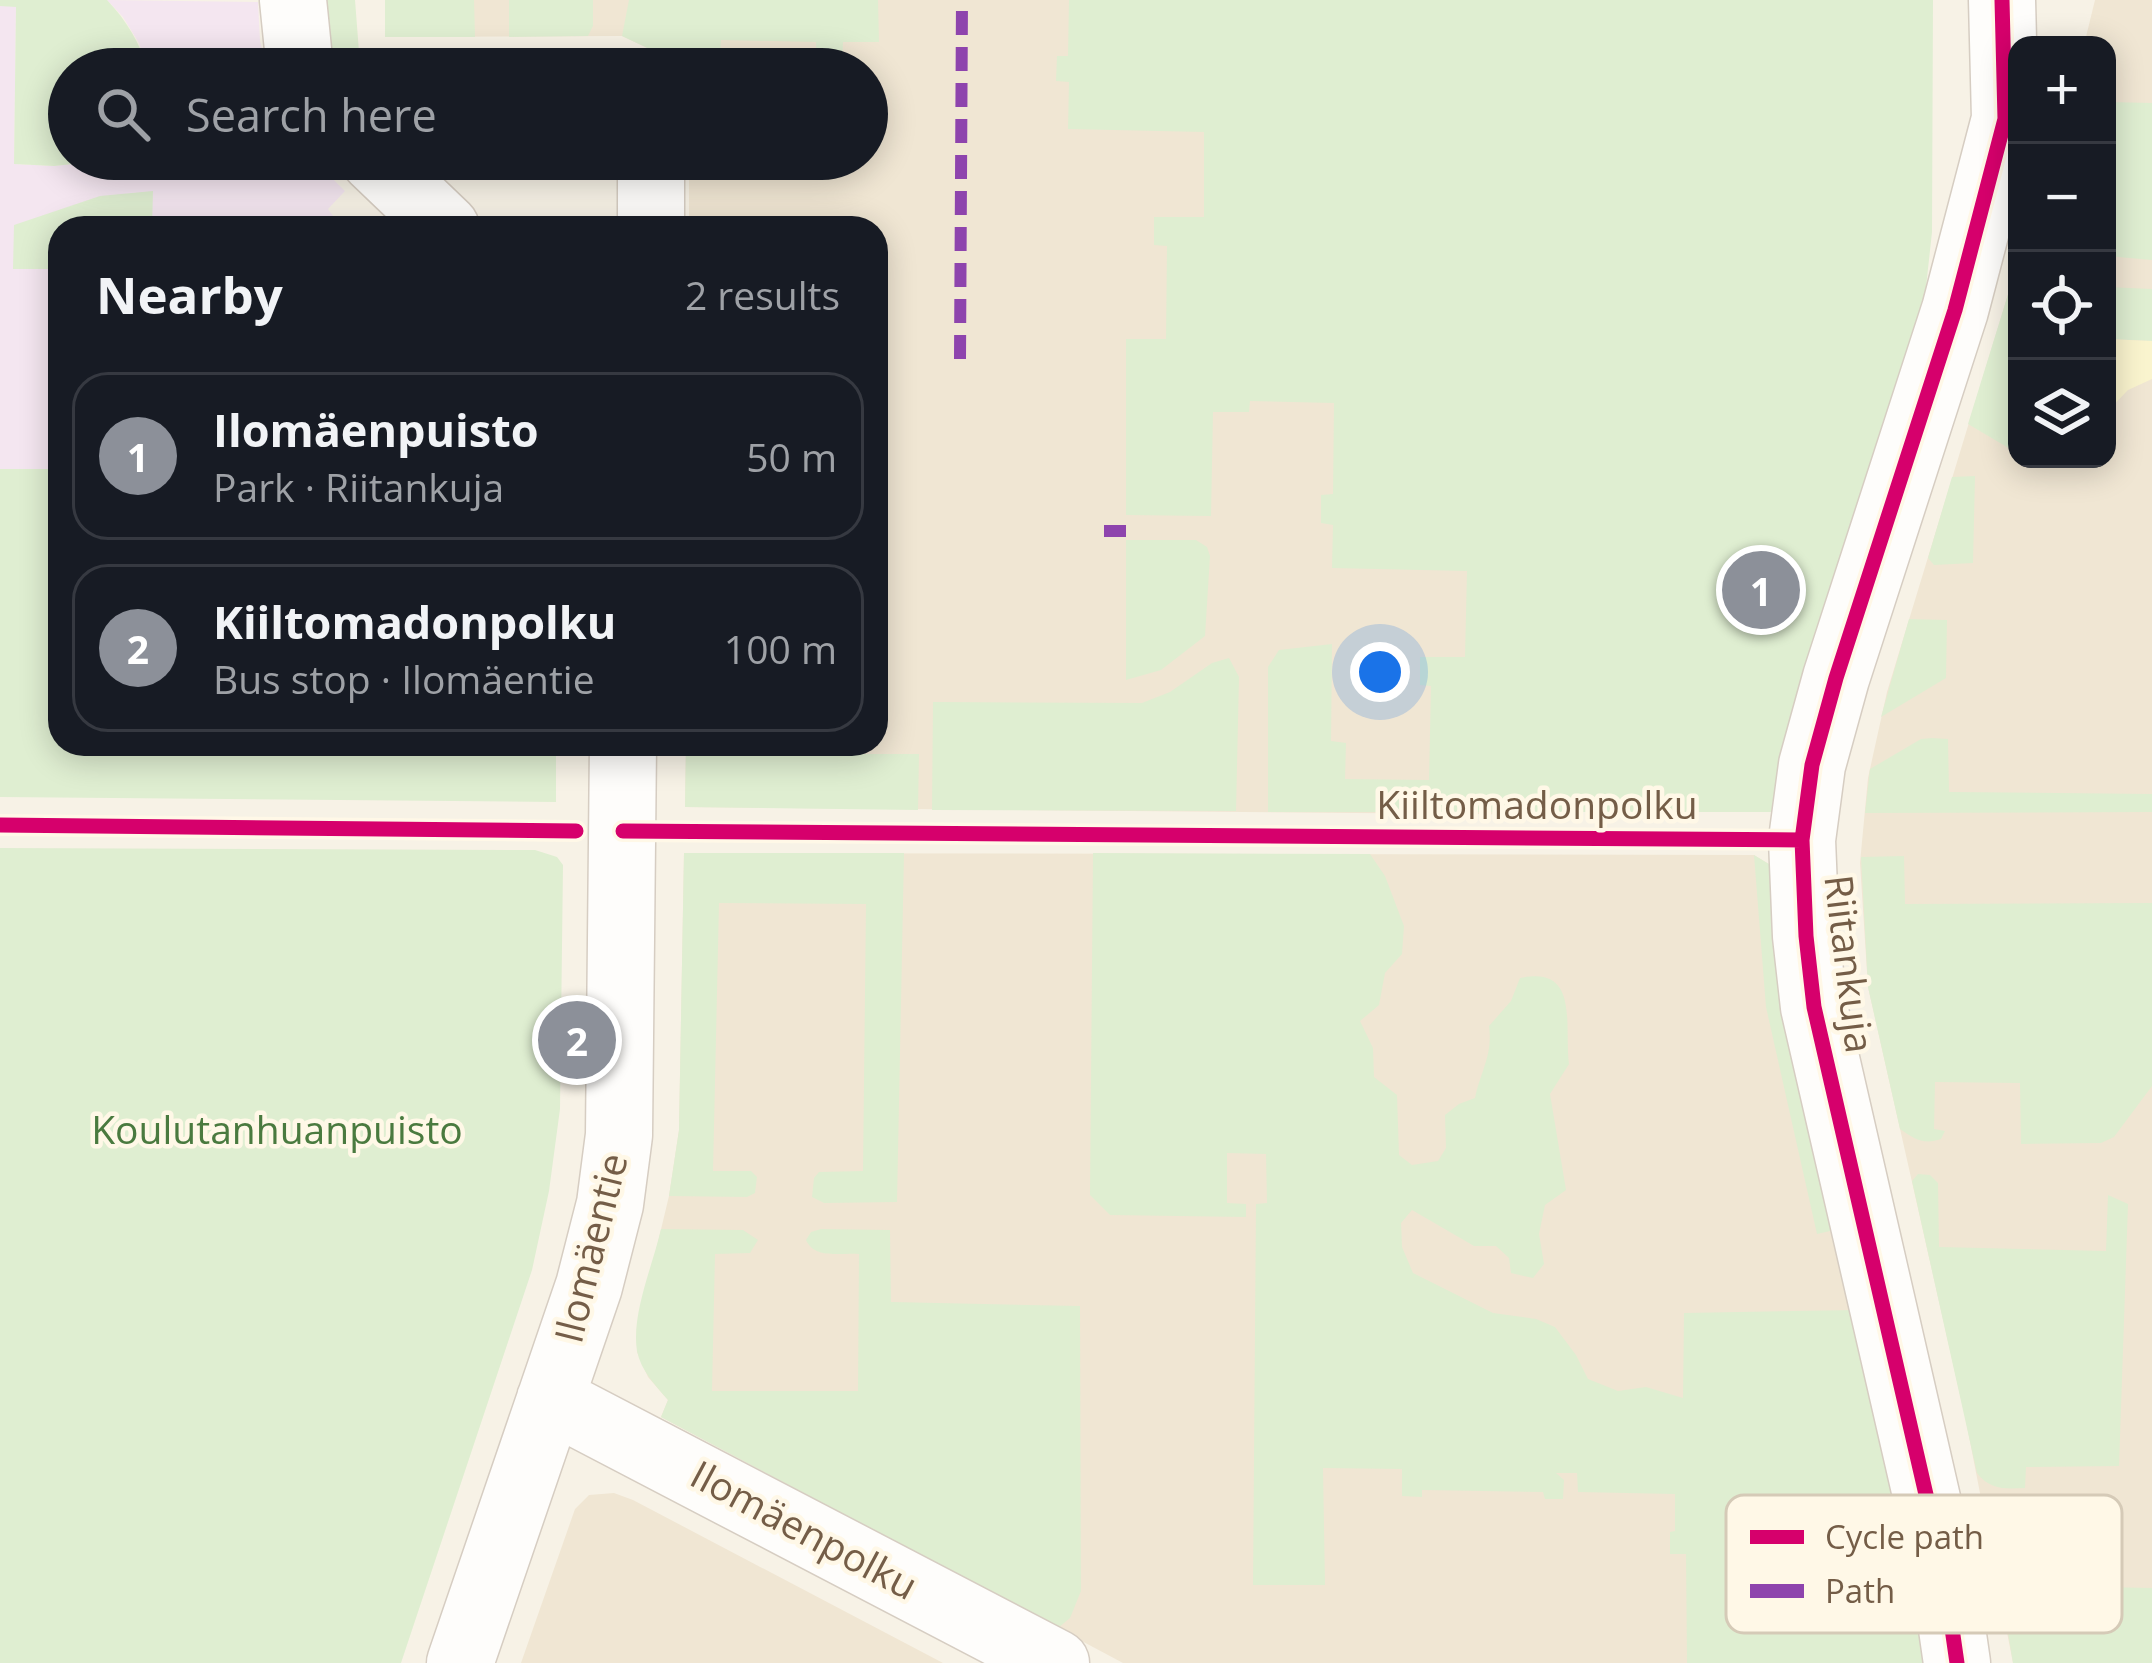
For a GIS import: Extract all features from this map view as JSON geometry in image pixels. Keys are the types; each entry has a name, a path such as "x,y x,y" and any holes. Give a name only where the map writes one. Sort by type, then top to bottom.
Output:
{"street":[{"name":"Riitankuja","path":"1926,1495 1814,1007 1802,840 1812,765 1836,678 1955,310 2005,119 2002,0"},
{"path":"399,180 434,216"},
{"path":"651,180 651,216"},
{"name":"Ilomäentie","path":"460,1663 589,1286 610,1204 619,1135 623,756"},
{"name":"Ilomäenpolku","path":"550,1400 1056,1663"},
{"name":"Riitankuja","path":"1953,1633 1957,1663"}],"shaded area":[{"path":"107,0 258,2 262,48 141,48"},
{"path":"385,0 1433,0 1581,815 685,807 686,756 888,756 888,216 689,216 689,180 888,180 888,48 648,48 622,36 385,37"},
{"path":"2095,0 2152,0 2152,1663 2013,1663 2007,1633 2122,1633 2122,1495 1980,1495 1868,987 1860,863 1868,778 1887,692 2008,295 2008,468 2116,468 2116,36 2086,36"},
{"path":"0,6 16,6 14,164 48,166 48,180 334,180 345,191 328,209 333,216 48,216 48,730 0,729"},
{"path":"684,853 1754,855 1772,866 1857,1310 1768,1495 1726,1495 1726,1582 1687,1663 1123,1663 661,1417 668,1400 648,1377 637,1352 679,1130"},
{"path":"614,1493 943,1663 521,1663 575,1509 589,1495"}],"green space":[{"path":"0,0 107,0 139,48 48,48 48,166 14,164 16,7 0,6"},
{"path":"320,0 355,0 359,48 325,48"},
{"path":"385,0 474,0 475,37 385,37"},
{"path":"509,0 593,0 593,26 588,36 509,37"},
{"path":"629,0 878,0 879,42 843,42 843,48 816,48 816,42 721,40 720,48 648,48 622,36"},
{"path":"1069,0 1933,0 1932,232 1923,315 1775,812 1268,812 1268,667 1279,650 1332,644 1331,741 1346,743 1345,779 1429,780 1431,686 1420,685 1420,657 1465,657 1467,571 1332,568 1333,525 1321,523 1321,495 1333,494 1334,403 1250,401 1249,412 1213,412 1211,516 1126,515 1126,339 1166,339 1167,246 1154,245 1154,217 1204,217 1204,132 1068,129 1069,82 1056,81 1057,56 1068,56"},
{"path":"2116,102 2152,103 2152,260 2116,257"},
{"path":"153,191 152,216 48,216 48,269 13,269 14,225 100,196"},
{"path":"2116,287 2152,289 2152,341 2116,339"},
{"path":"2008,294 2008,448 1968,424"},
{"path":"0,469 48,469 48,756 556,756 556,802 0,797"},
{"path":"1975,476 1973,563 1934,565 1928,558 1952,477"},
{"path":"1126,540 1196,540 1207,547 1210,556 1205,636 1161,670 1126,680"},
{"path":"1909,619 1947,620 1946,678 1881,717"},
{"path":"1229,658 1239,677 1236,811 932,810 933,702 1142,703"},
{"path":"1921,739 1948,739 1949,792 2152,794 2152,812 1865,813 1870,769"},
{"path":"919,754 918,810 685,807 686,756"},
{"name":"Koulutanhuanpuisto","path":"0,848 535,850 557,857 563,865 560,1109 549,1191 532,1270 401,1663 0,1663"},
{"path":"684,853 904,853 897,1202 824,1203 812,1197 819,1172 863,1171 866,904 719,903 713,1171 751,1171 757,1177 755,1193 747,1197 669,1196 679,1130"},
{"path":"1093,853 1370,854 1385,876 1404,926 1402,954 1385,973 1379,1005 1360,1021 1373,1048 1374,1077 1397,1095 1399,1155 1412,1165 1438,1161 1446,1148 1445,1115 1475,1098 1488,1054 1489,1026 1511,1001 1520,978 1552,980 1561,989 1567,1016 1569,1064 1550,1094 1566,1190 1545,1205 1539,1234 1544,1264 1533,1278 1511,1273 1509,1258 1496,1246 1474,1246 1412,1210 1401,1223 1402,1247 1413,1273 1493,1313 1536,1319 1555,1327 1588,1379 1618,1391 1646,1387 1683,1398 1684,1313 1857,1310 1897,1495 1726,1495 1726,1633 1922,1633 1925,1663 1687,1663 1686,1554 1670,1554 1675,1494 1578,1492 1577,1473 1556,1473 1564,1480 1563,1499 1545,1499 1543,1492 1422,1490 1422,1497 1402,1496 1402,1469 1323,1468 1325,1585 1253,1585 1256,1204 1267,1203 1266,1154 1227,1153 1227,1203 1246,1204 1246,1217 1110,1215 1090,1195"},
{"path":"1754,855 1772,866 1839,1229 1817,1234 1766,1007"},
{"path":"1904,856 1905,904 2152,903 2152,1086 2114,1137 2101,1143 2021,1144 2020,1083 1935,1082 1934,1129 1945,1131 1941,1139 1919,1140 1900,1129 1868,987 1861,857"},
{"path":"1918,1174 1930,1175 1938,1183 1939,1247 2106,1251 2108,1195 2128,1204 2119,1466 2026,1467 2025,1488 1993,1485 1977,1473 1912,1181"},
{"path":"661,1229 743,1230 758,1240 750,1253 715,1254 712,1391 858,1391 859,1254 816,1250 806,1240 821,1229 890,1230 891,1302 1080,1306 1081,1591 1070,1618 1058,1628 661,1417 668,1400 642,1365 636,1337"},
{"path":"2122,1587 2152,1588 2152,1663 2013,1663 2008,1633 2122,1633"}],"sand":[{"path":"2116,339 2152,341 2152,379 2128,390 2116,403"}],"marked path":[{"path":"960,359 962,0"},
{"path":"1104,531 1126,531"}],"cycle path":[{"path":"1926,1495 1814,1007 1802,840 1812,765 1836,678 1955,310 2005,119 2002,0"},
{"path":"0,825 576,831"},
{"name":"Kiiltomadonpolku","path":"623,831 1802,840"},
{"path":"1953,1633 1957,1663"}],"place":[{"name":"Ilomäenpuisto","path":"1761,590"},
{"name":"Kiiltomadonpolku","path":"577,1040"}]}
